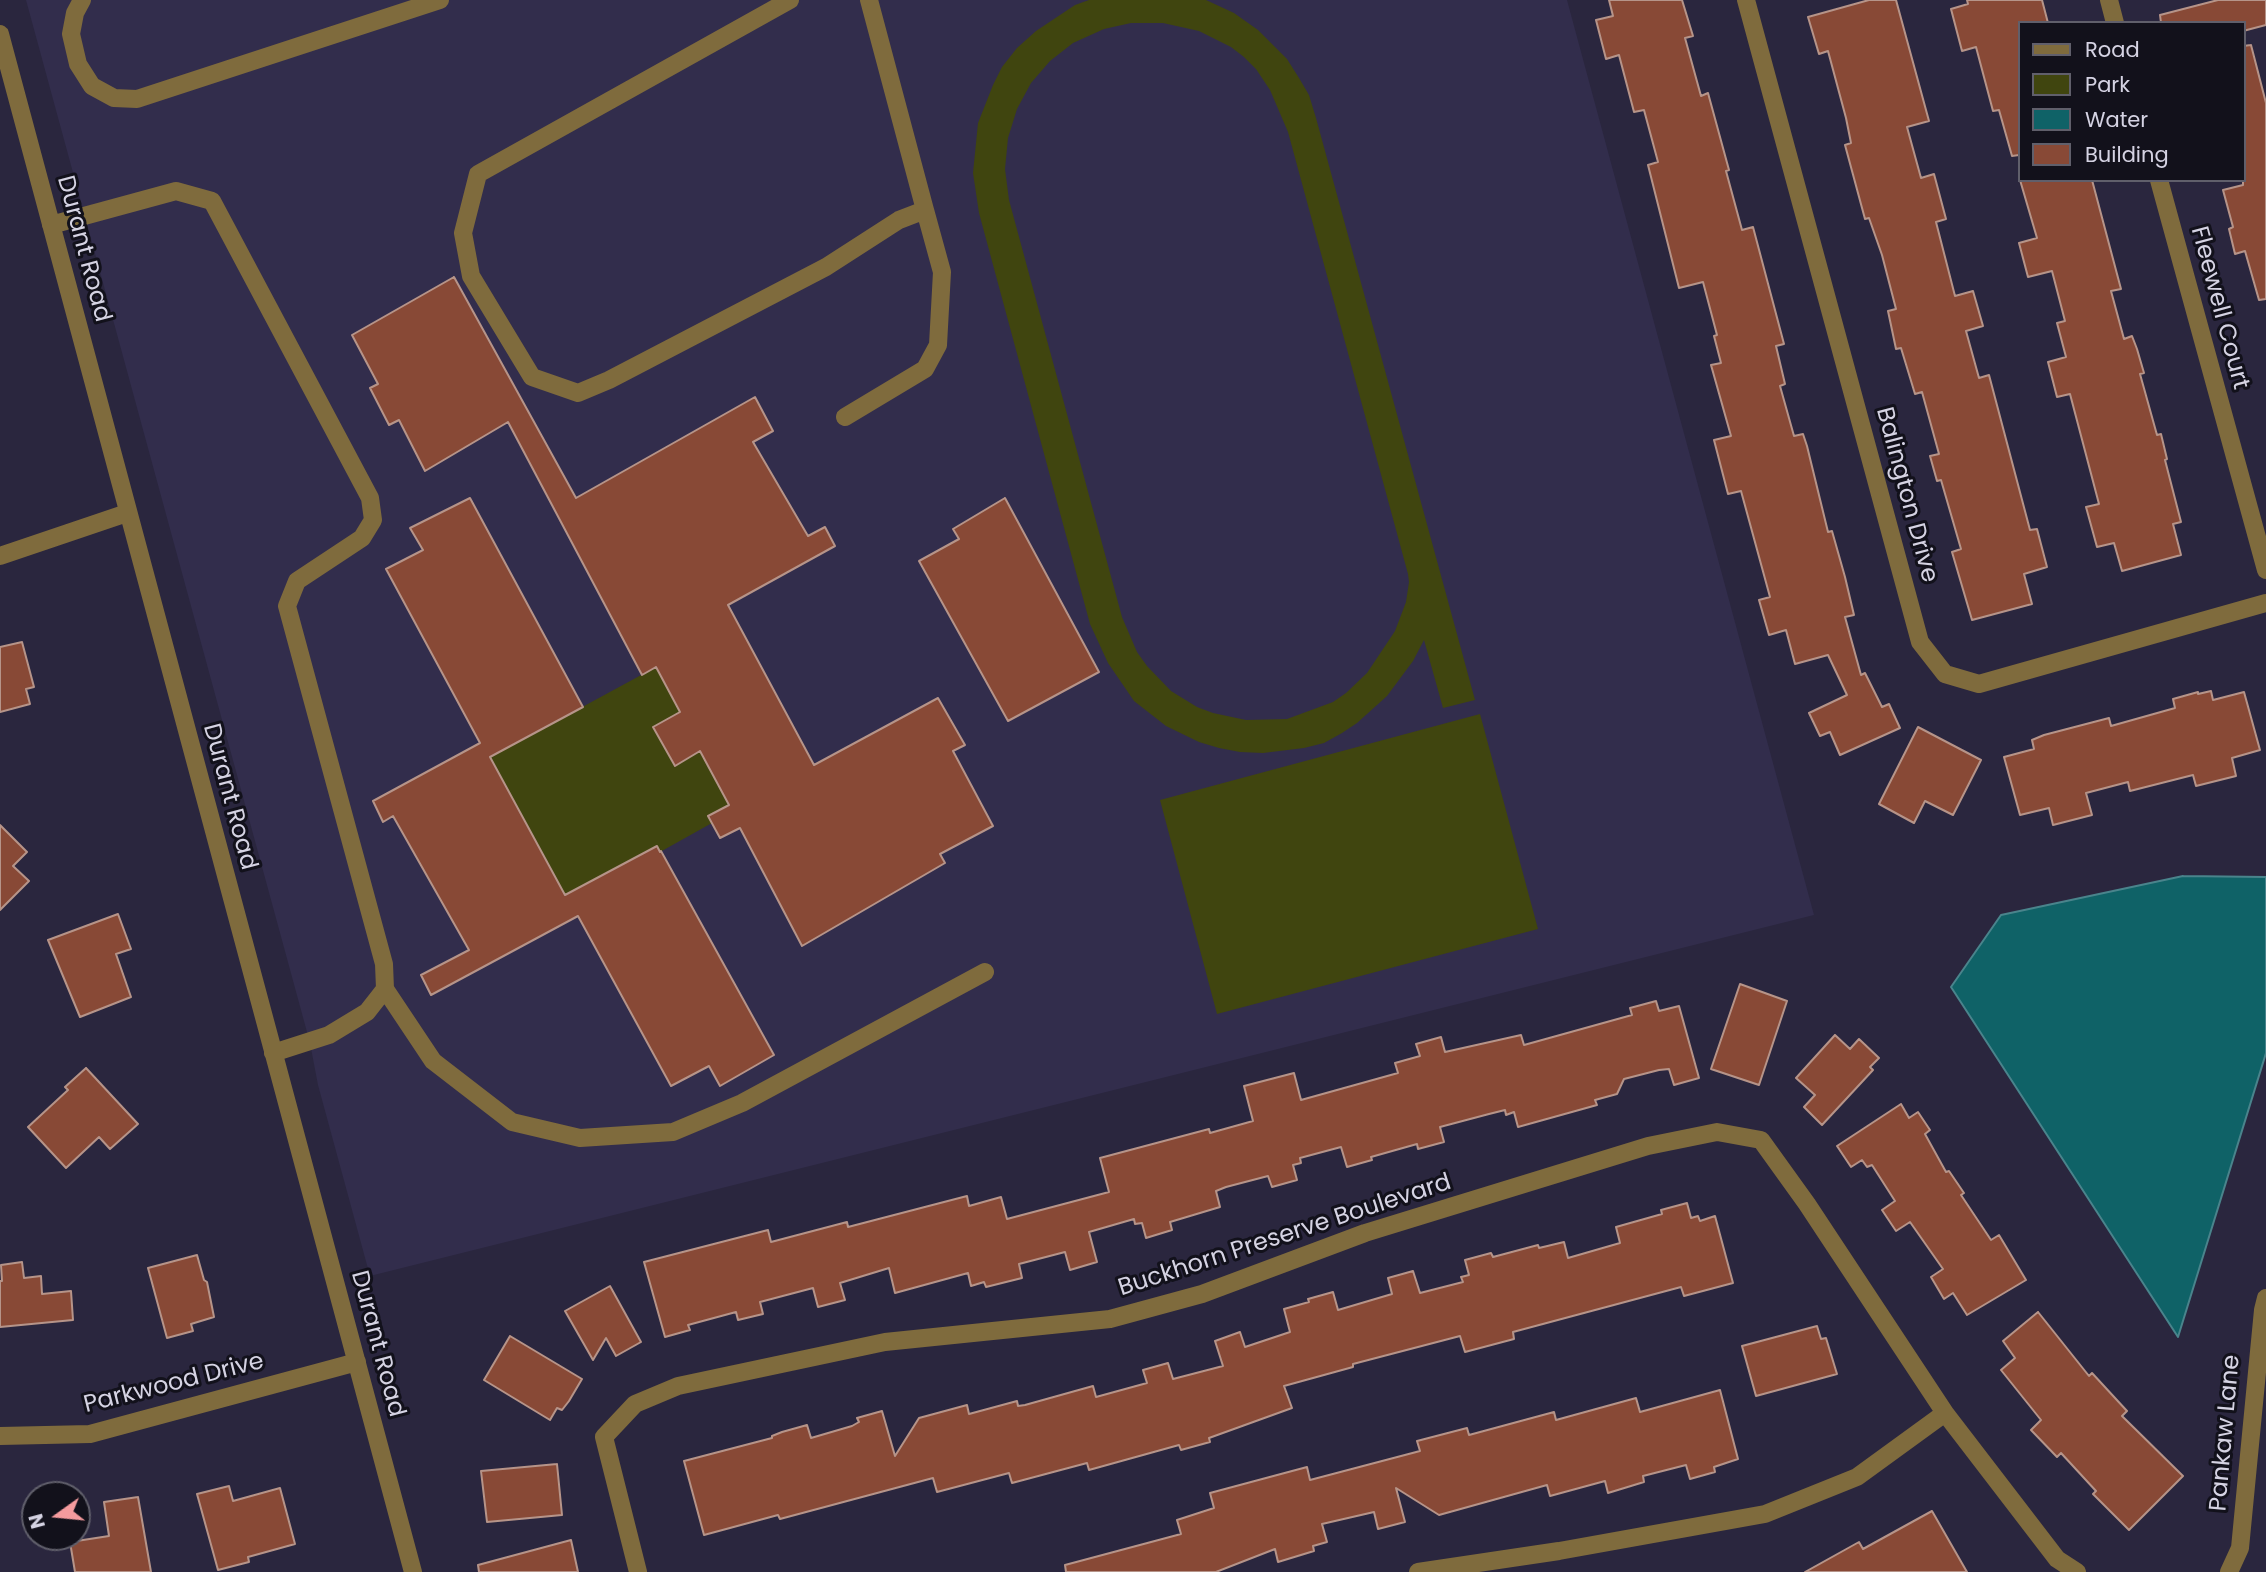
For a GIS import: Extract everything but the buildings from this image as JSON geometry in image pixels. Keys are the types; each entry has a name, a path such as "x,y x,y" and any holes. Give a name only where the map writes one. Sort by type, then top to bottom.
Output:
{"street":[{"path":"82,0 75,13 71,34 78,64 92,86 114,98 137,99 440,0"},
{"path":"790,0 478,174 463,233 471,276 532,377 578,393 609,380 825,267 899,220 925,210"},
{"path":"845,417 925,369 938,345 942,272 869,0"},
{"name":"Balington Drive","path":"1746,0 1920,642 1945,674 1979,684 2266,603"},
{"path":"2109,0 2114,21"},
{"name":"Durant Road","path":"0,34 413,1572"},
{"name":"Fleewell Court","path":"2159,182 2266,570"},
{"path":"51,225 176,191 212,201 370,498 373,520 362,538 297,581 287,606 384,964 385,989 433,1061 512,1122 580,1138 673,1132 742,1103 985,972"},
{"path":"0,556 127,513"},
{"path":"273,1053 329,1035 367,1012 385,989"},
{"name":"Buckhorn Preserve Boulevard","path":"638,1572 604,1437 635,1404 678,1386 885,1342 1110,1319 1202,1294 1365,1233 1455,1205 1648,1146 1717,1132 1761,1140 1807,1204 1945,1413 2057,1559 2077,1572"},
{"name":"Pankaw Lane","path":"2229,1572 2240,1548 2261,1323 2266,1298"},
{"name":"Parkwood Drive","path":"0,1436 90,1433 357,1362"},
{"path":"1418,1572 1559,1551 1765,1514 1857,1477 1945,1413"}],"shaded area":[{"path":"26,0 1567,0 1814,915 370,1276 318,1085 310,1043"}],"green space":[{"path":"1089,0 1206,0 1234,13 1258,30 1287,59 1309,95 1475,700 1443,708 1424,640 1413,661 1387,696 1342,733 1324,743 1304,748 1263,753 1240,752 1199,742 1166,726 1134,701 1108,663 1090,624 979,213 973,173 978,123 1002,67 1017,48 1036,31 1075,5","holes":["1131,23 1163,23 1199,31 1231,47 1256,69 1270,90 1288,132 1408,574 1406,602 1395,631 1367,673 1333,702 1287,719 1246,720 1197,707 1171,691 1137,652 1122,617 1009,200 1005,169 1008,138 1017,109 1031,83 1050,61 1073,43 1104,29"]},
{"path":"656,667 680,712 654,727 674,765 700,751 729,805 712,823 660,852 656,846 565,895 490,757"},
{"path":"1480,714 1538,929 1217,1014 1160,800"}],"water":[{"path":"2183,876 2266,877 2266,1053 2178,1337 1951,987 2001,915"}]}
